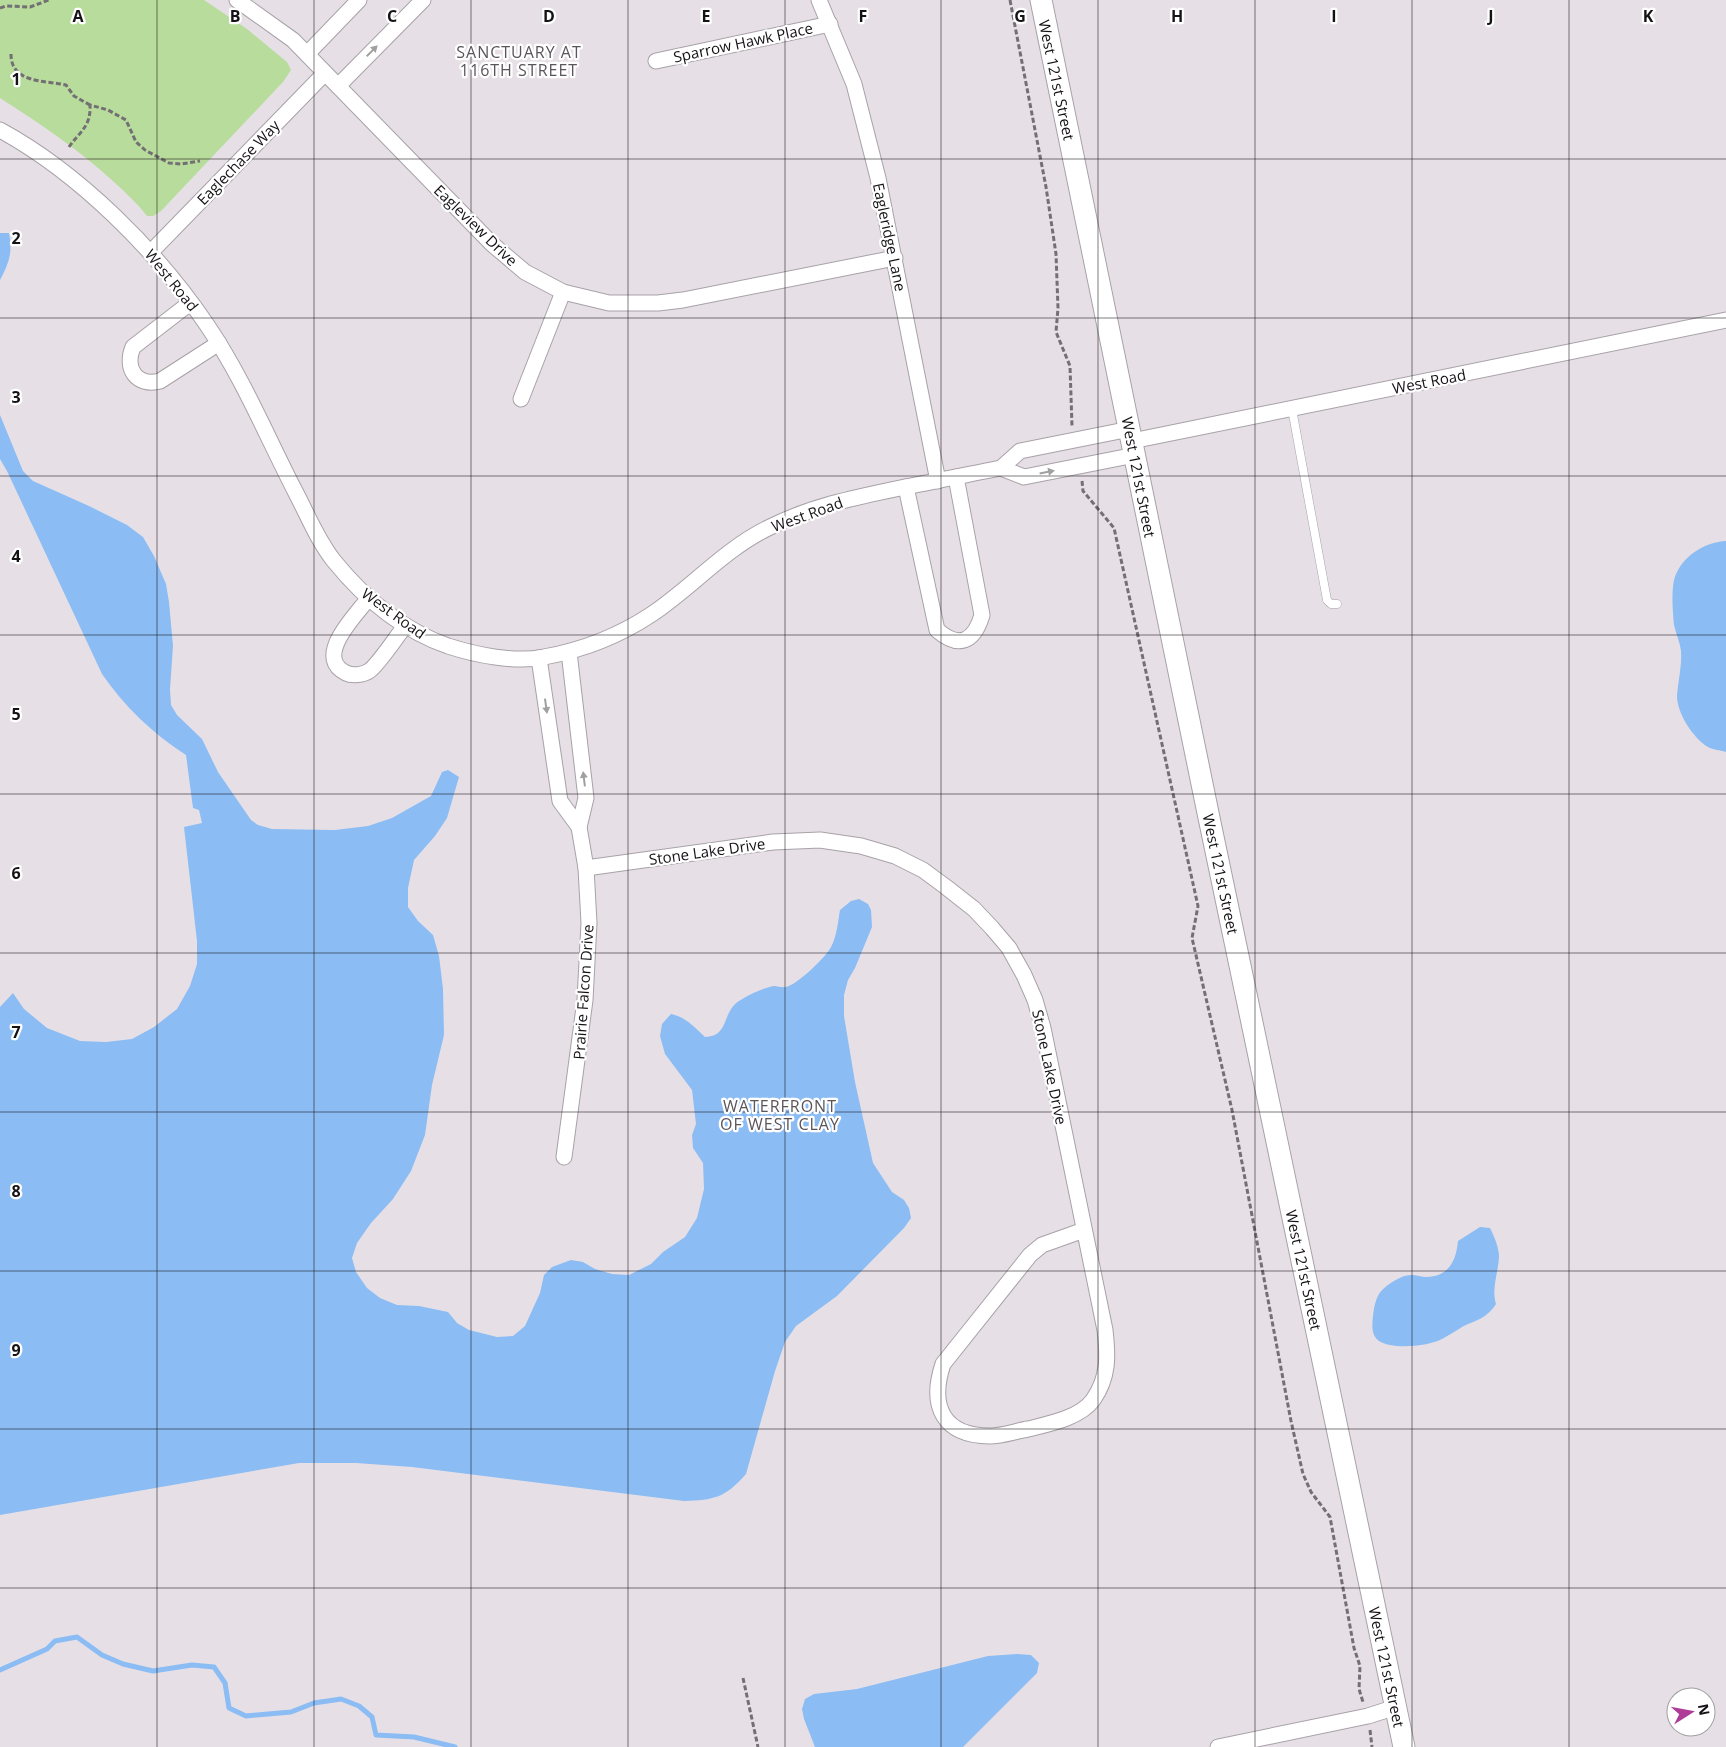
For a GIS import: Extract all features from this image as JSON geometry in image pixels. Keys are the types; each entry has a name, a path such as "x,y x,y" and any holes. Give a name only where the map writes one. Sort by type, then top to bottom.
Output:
{"street":[{"name":"Eagleview Drive","path":"237,0 294,40 492,244 525,272 563,292 609,303 658,303 683,300 895,258"},
{"path":"307,54 359,0"},
{"path":"338,86 423,0"},
{"name":"Eagleridge Lane","path":"819,0 854,84 878,178 938,481"},
{"name":"West 121st Street","path":"1041,0 1210,822 1404,1747"},
{"name":"Sparrow Hawk Place","path":"656,61 830,24"},
{"name":"Eaglechase Way","path":"151,252 325,73"},
{"name":"West Road","path":"0,130 53,164 89,194 151,252 173,278 206,323 246,390 320,540 334,560 368,599 405,626 430,640 468,652 503,657 539,658 569,652 605,640 647,617 722,558 764,530 799,514 835,502 1001,468 1020,451 1132,441 1726,320"},
{"path":"522,399 563,292"},
{"path":"190,303 133,347 130,356 131,369 137,378 145,382 154,383 160,381 219,343"},
{"name":"West Road","path":"1001,468 1024,477 1132,441"},
{"path":"906,487 937,630 946,638 958,642 970,638 978,629 982,615 956,477"},
{"path":"368,599 339,636 334,647 336,663 345,673 361,674 370,670 405,626"},
{"name":"Prairie Falcon Drive","path":"564,1157 585,1000 589,922 586,868 579,827 586,798 569,652"},
{"name":"Prairie Falcon Drive","path":"539,658 560,801 579,827"},
{"name":"Stone Lake Drive","path":"586,868 773,842 820,840 860,846 895,856 923,870 946,886 974,910 1009,948 1035,1000 1043,1028 1105,1330 1108,1356 1104,1381 1092,1401 1074,1415 1049,1424 993,1436 977,1435 952,1425 942,1415 937,1400 938,1381 944,1364 1036,1250 1053,1240 1084,1230"},
{"path":"1218,1747 1368,1716 1396,1707"}],"lane":[{"path":"1292,408 1327,600 1331,604 1337,604"}],"path":[{"path":"0,8 6,6 30,7 49,0"},
{"path":"10,54 14,70 28,79 66,85 74,96 90,105 108,110 126,120 136,142 145,150 169,163 182,164 200,161"},
{"path":"69,147 77,134 84,130 88,123 90,105"},
{"path":"1198,906 1192,938 1232,1110 1291,1421 1303,1474 1312,1492 1330,1517 1354,1648 1360,1666 1359,1688 1368,1716 1372,1747"},
{"path":"743,1678 758,1747"}],"green space":[{"path":"0,0 204,0 247,29 287,62 291,70 283,82 161,211 153,216 147,216 128,195 88,159 0,98"}],"water":[{"path":"0,233 9,233 11,246 8,263 0,280"},
{"path":"0,415 23,471 33,481 127,525 143,537 154,556 166,584 169,602 173,646 170,689 171,705 177,715 202,739 218,772 251,820 258,825 272,829 335,830 368,826 392,818 431,796 442,772 448,770 459,777 447,818 435,836 414,860 408,888 408,907 418,921 433,935 439,956 443,989 444,1035 432,1085 425,1135 411,1171 393,1199 371,1223 357,1243 352,1258 356,1272 367,1288 380,1298 397,1305 419,1306 448,1312 457,1323 469,1330 497,1337 513,1336 525,1326 540,1293 544,1275 552,1267 571,1260 583,1262 595,1269 612,1274 629,1275 651,1264 663,1252 685,1237 697,1218 704,1189 703,1163 693,1148 692,1135 696,1124 692,1090 665,1054 660,1036 662,1024 671,1014 676,1015 693,1026 705,1037 713,1036 722,1028 733,1006 739,1001 765,988 791,985 817,964 833,943 840,910 851,901 859,899 868,904 871,910 872,927 848,980 844,995 844,1016 855,1082 873,1163 892,1192 904,1200 909,1208 911,1218 904,1228 837,1296 796,1326 785,1342 746,1474 725,1493 703,1500 684,1501 412,1467 356,1463 299,1463 0,1515 0,1007 13,993 24,1009 47,1028 80,1041 106,1042 132,1039 154,1027 177,1009 190,986 197,964 197,941 184,827 202,823 199,810 193,808 186,755 140,719 102,674 0,459"},
{"path":"1726,541 1726,752 1710,748 1702,743 1687,724 1680,710 1677,696 1681,651 1674,625 1673,584 1681,566 1697,550 1711,544"},
{"path":"1480,1227 1490,1228 1496,1241 1499,1255 1494,1292 1496,1304 1489,1313 1442,1339 1429,1344 1401,1346 1385,1344 1376,1339 1372,1323 1376,1302 1381,1291 1393,1281 1407,1275 1427,1277 1441,1274 1453,1261 1458,1241"},
{"path":"1031,1655 1039,1663 1037,1673 963,1747 815,1747 804,1719 802,1709 805,1699 814,1694 857,1689 988,1656"}],"waterway":[{"path":"0,1670 47,1649 55,1641 77,1637 102,1655 123,1664 153,1671 192,1665 214,1667 225,1683 229,1708 246,1716 291,1712 314,1703 341,1699 359,1706 372,1717 376,1735 414,1737 455,1747"}],"district":[{"name":"SANCTUARY AT 116TH STREET","path":"519,61"},
{"name":"WATERFRONT OF WEST CLAY","path":"780,1115"}]}
